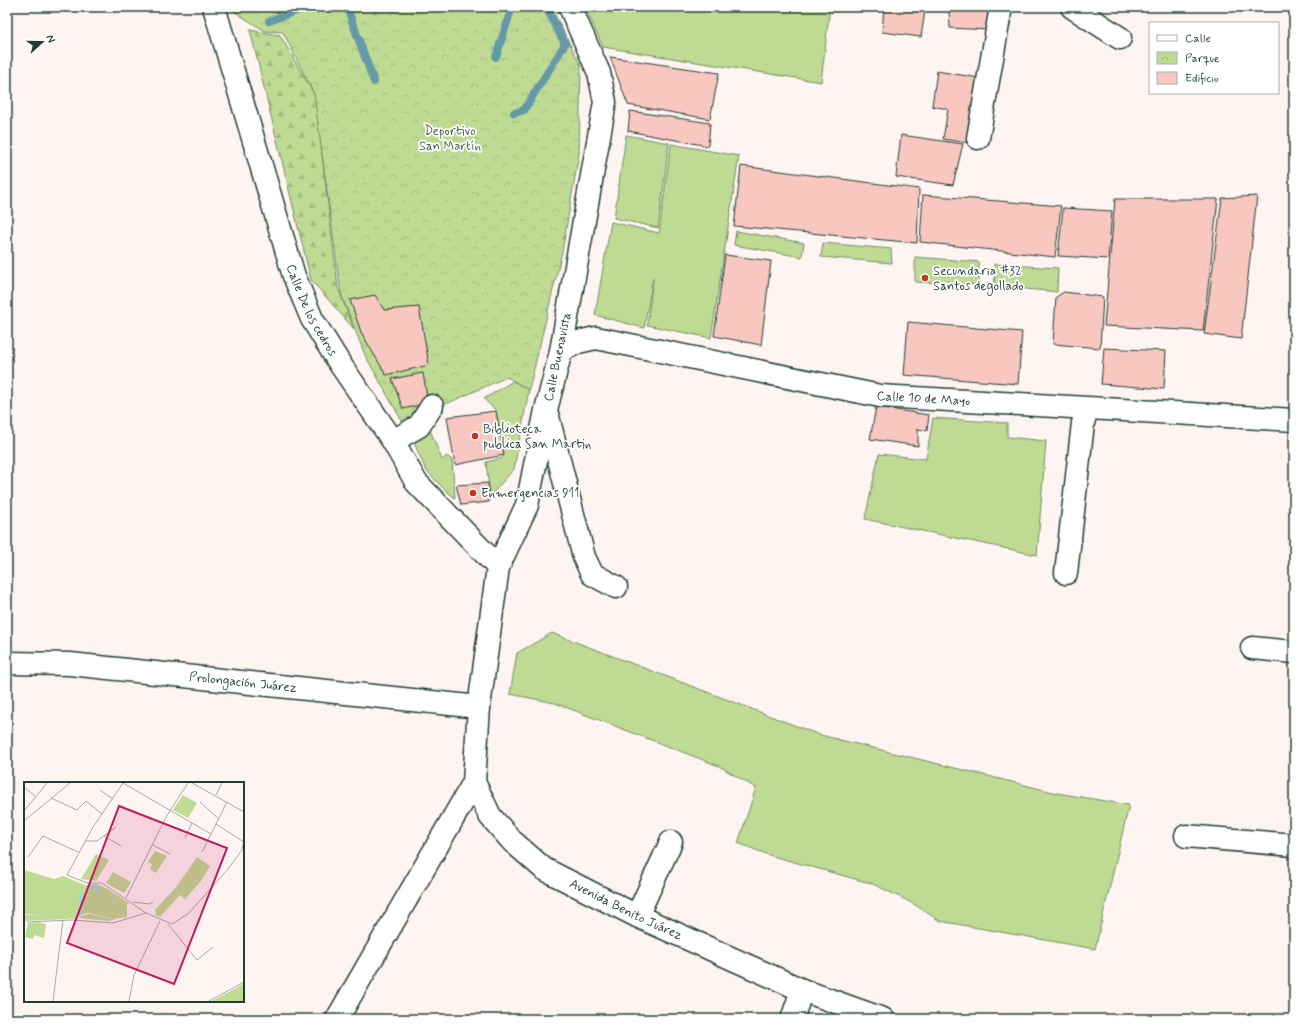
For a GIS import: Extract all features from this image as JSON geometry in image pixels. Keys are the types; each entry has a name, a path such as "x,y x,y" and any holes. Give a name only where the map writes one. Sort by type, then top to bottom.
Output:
{"street":[{"name":"Calle De los cedros","path":"214,7 297,283 312,319 340,364 393,441 416,482 498,567"},
{"name":"Calle Buenavista","path":"479,707 498,567 527,505 546,410 561,351 605,102 599,73 570,7"},
{"path":"978,138 1001,7"},
{"path":"1072,7 1120,38"},
{"name":"Calle 10 de Mayo","path":"561,351 578,342 596,338 880,396 1294,420"},
{"path":"393,441 419,426 432,406"},
{"path":"1066,573 1083,423 1087,409"},
{"path":"546,410 584,558 592,574 616,587"},
{"path":"1252,648 1294,652"},
{"name":"Prolongación Juárez","path":"7,663 70,664 479,707"},
{"name":"Avenida Benito Juárez","path":"479,707 474,782 490,816 512,841 544,869 637,916 802,990 883,1019"},
{"path":"337,1019 474,782"},
{"path":"1186,836 1294,845"},
{"path":"637,916 671,842"},
{"path":"792,1019 802,990"}],"green space":[{"name":"Deportivo San Martín","path":"232,7 551,7 581,66 579,154 562,252 529,390 507,377 403,423 365,355 341,294 314,94 283,32 265,31 232,10"},
{"path":"585,7 830,7 821,82 603,47"},
{"path":"250,30 280,35 315,96 338,288 354,329 311,280"},
{"path":"626,135 669,143 658,228 614,218"},
{"path":"671,144 739,156 711,338 647,325 653,278 644,328 595,315 611,222 659,233"},
{"path":"736,231 804,243 802,257 734,245"},
{"path":"823,243 891,249 892,263 821,257"},
{"path":"915,257 979,262 979,285 915,282"},
{"path":"994,264 1058,268 1057,292 995,286"},
{"path":"513,381 529,390 514,469 490,496 486,462 502,458 504,455 496,411 484,399"},
{"path":"933,418 1007,423 1007,437 1046,441 1037,555 865,519 879,454 926,459"},
{"path":"428,425 442,460 447,456 452,460 455,498 426,470 411,436"},
{"path":"552,633 820,735 1057,793 1129,805 1095,949 940,921 912,903 873,884 769,855 738,843 756,788 719,766 555,703 510,694 517,653"}],"building":[{"path":"884,7 925,11 921,37 882,32"},
{"path":"949,7 993,7 989,30 950,28"},
{"path":"610,57 719,73 710,119 628,105"},
{"path":"937,71 979,78 969,143 943,139 948,109 932,106"},
{"path":"630,111 710,123 708,146 628,131"},
{"path":"901,135 963,144 953,185 896,177"},
{"path":"741,166 919,189 917,243 734,226"},
{"path":"923,195 1061,206 1055,257 920,242"},
{"path":"1257,196 1241,339 1204,334 1222,198"},
{"path":"1115,199 1218,199 1203,331 1104,326"},
{"path":"1063,208 1112,211 1108,259 1058,256"},
{"path":"725,255 771,261 761,345 714,336"},
{"path":"1064,292 1103,297 1100,348 1053,344 1056,297"},
{"path":"375,295 384,310 419,307 429,365 386,375 361,332 350,300"},
{"path":"908,322 1022,332 1018,384 904,375"},
{"path":"1104,348 1166,351 1164,389 1101,384"},
{"path":"423,373 428,403 403,409 392,379"},
{"path":"876,407 929,415 927,431 918,429 918,446 870,439"},
{"name":"Biblioteca publica San Martin","path":"496,411 504,455 455,465 447,417"},
{"name":"Enmergencias 911","path":"488,483 489,502 461,505 456,485"}],"waterway":[{"path":"269,21 307,7"},
{"path":"347,7 374,82"},
{"path":"496,57 512,7"},
{"path":"514,113 524,110 565,44 546,7"}],"place":[{"name":"Secundaria #32 Santos degollado","path":"925,278"},
{"name":"Biblioteca publica San Martin","path":"475,436"},
{"name":"Enmergencias 911","path":"473,493"}]}
